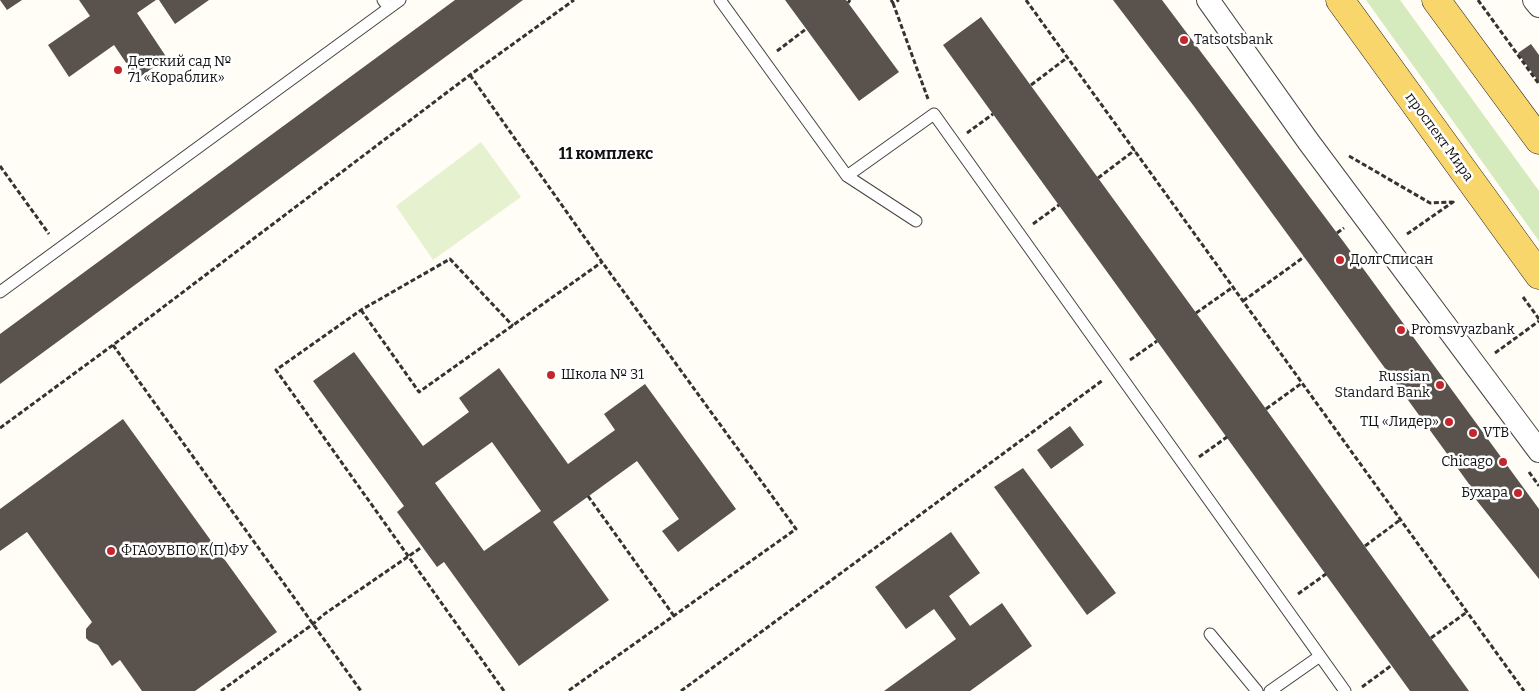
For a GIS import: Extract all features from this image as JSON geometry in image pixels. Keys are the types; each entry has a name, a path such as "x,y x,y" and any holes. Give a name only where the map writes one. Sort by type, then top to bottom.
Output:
{"main road":[{"name":"проспект Мира","path":"1340,0 1539,275"},
{"path":"1436,0 1539,140"}],"street":[{"path":"1208,0 1308,141 1539,451"},
{"path":"1534,0 1539,6"}],"lane":[{"path":"0,292 386,4 400,0"},
{"path":"720,0 847,176 916,221"},
{"path":"847,176 934,114 1115,371 1345,691"},
{"path":"1210,634 1257,691"},
{"path":"1270,691 1320,656"}],"path":[{"path":"0,428 470,75 574,0"},
{"path":"899,0 892,2 934,114"},
{"path":"1026,0 1524,691"},
{"path":"1478,0 1539,84"},
{"path":"763,60 806,29"},
{"path":"1031,85 1068,58"},
{"path":"470,75 602,262 796,529 568,691"},
{"path":"954,142 993,114"},
{"path":"1308,141 1350,156 1430,203 1453,202"},
{"path":"1098,178 1135,150"},
{"path":"0,166 59,249"},
{"path":"1453,202 1457,207"},
{"path":"1388,246 1453,202"},
{"path":"1020,234 1059,205"},
{"path":"1243,301 1304,257"},
{"path":"504,691 276,370 361,310 450,259 513,326"},
{"path":"361,310 418,392 602,262"},
{"path":"1196,313 1232,287"},
{"path":"1477,366 1539,320 1531,308"},
{"path":"681,691 1157,341"},
{"path":"113,345 361,691"},
{"path":"1266,410 1302,383"},
{"path":"1185,467 1226,437"},
{"path":"588,496 674,616"},
{"path":"1365,546 1401,520"},
{"path":"221,691 314,624 322,615 422,547"},
{"path":"1283,605 1326,574"},
{"path":"1431,638 1467,612"},
{"path":"1356,691 1392,665"}],"green space":[{"path":"1366,0 1400,0 1539,191 1539,241"},
{"path":"481,142 521,197 433,260 396,206"}],"building":[{"path":"0,0 22,0 7,10"},
{"path":"79,0 156,0 137,13 167,58 137,79 114,45 69,77 48,45 90,16"},
{"path":"159,0 209,0 175,24"},
{"path":"455,0 523,0 0,384 0,334"},
{"path":"785,0 846,0 899,72 859,101"},
{"path":"1113,0 1162,0 1343,241 1539,509 1539,579 1474,497 1477,495 1310,265 1193,105"},
{"path":"981,17 1469,691 1410,691 943,45"},
{"path":"1531,44 1539,55 1539,82 1518,53"},
{"path":"354,352 423,446 469,412 459,398 499,368 568,464 615,430 604,414 645,384 736,509 678,552 662,531 679,519 637,461 553,522 609,600 519,666 444,562 437,567 397,512 404,506 313,381","holes":["492,442 541,511 484,551 435,483"]},
{"name":"ФГАОУВПО К(П)ФУ","path":"123,419 277,632 195,691 142,691 120,660 112,666 98,645 86,638 86,629 92,622 27,532 0,551 0,509"},
{"path":"1070,426 1084,445 1051,469 1037,450"},
{"path":"1023,468 1116,593 1087,615 994,487"},
{"path":"951,532 980,573 949,596 970,626 1002,603 1032,646 970,691 884,691 956,639 934,609 906,629 875,587"}],"place":[{"name":"Tatsotsbank","path":"1184,40"},
{"name":"Детский сад № 71 «Кораблик»","path":"118,70"},
{"name":"ДолгСписан","path":"1340,260"},
{"name":"Promsvyazbank","path":"1401,330"},
{"name":"Школа № 31","path":"551,375"},
{"name":"Russian Standard Bank","path":"1440,385"},
{"name":"ТЦ «Лидер»","path":"1449,422"},
{"name":"VTB","path":"1473,433"},
{"name":"Chicago","path":"1503,462"},
{"name":"Бухара","path":"1518,493"},
{"name":"ФГАОУВПО К(П)ФУ","path":"111,551"}],"district":[{"name":"11 комплекс","path":"606,155"}]}
